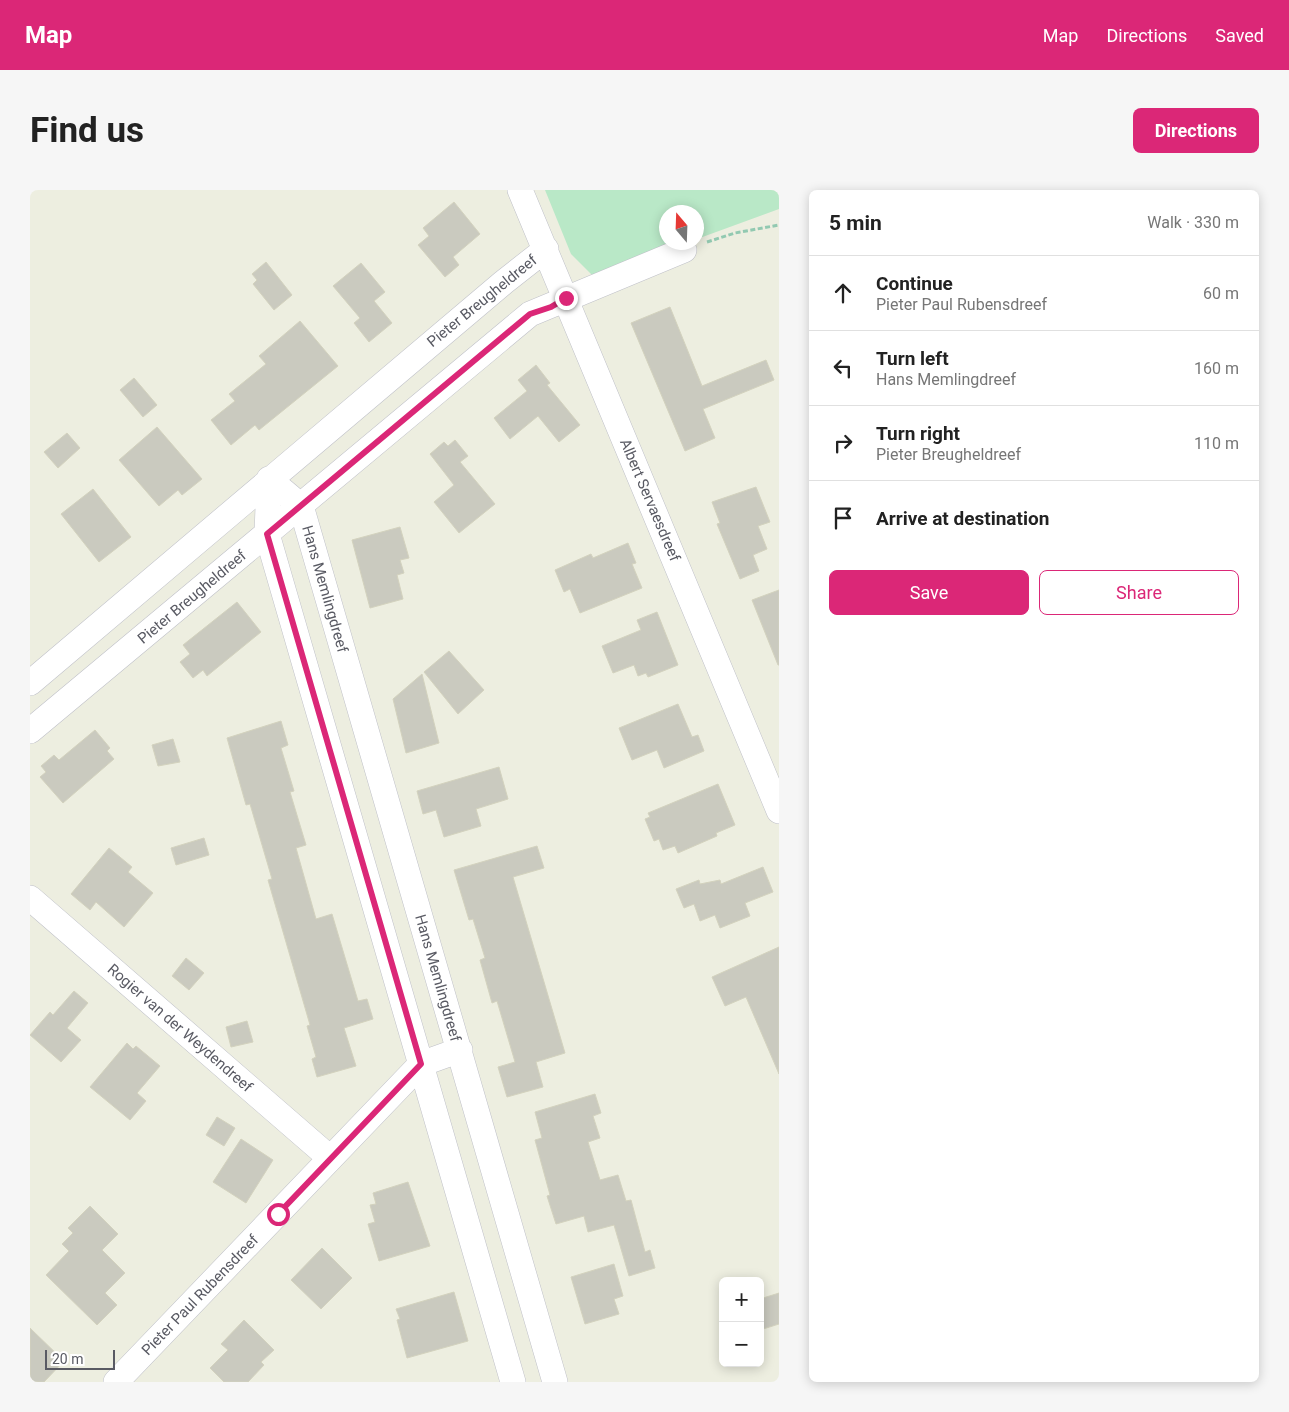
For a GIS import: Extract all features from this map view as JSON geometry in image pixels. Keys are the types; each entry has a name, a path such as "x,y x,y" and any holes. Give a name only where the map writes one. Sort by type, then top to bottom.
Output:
{"street":[{"name":"Albert Servaesdreef","path":"520,190 779,811"},
{"name":"Pieter Breugheldreef","path":"30,683 269,480 546,249"},
{"name":"Pieter Breugheldreef","path":"30,731 524,319 566,298 684,250"},
{"name":"Hans Memlingdreef","path":"269,480 301,506 556,1382"},
{"path":"269,480 267,534 513,1382"},
{"name":"Rogier van der Weydendreef","path":"30,898 330,1158"},
{"name":"Pieter Paul Rubensdreef","path":"116,1382 421,1064 460,1050"}],"path":[{"path":"704,243 735,233 779,225"}],"green space":[{"path":"545,190 779,190 779,209 704,236 704,205 659,205 659,250 669,250 594,277 571,254"}],"building":[{"path":"454,202 480,234 453,257 459,265 445,277 418,245 429,236 423,228"},
{"path":"266,262 292,295 274,310 253,284 257,280 252,274"},
{"path":"361,263 385,292 374,301 392,323 369,342 354,323 360,318 333,286"},
{"path":"670,307 702,386 766,360 774,380 703,409 715,438 685,451 631,323"},
{"path":"300,321 338,366 259,430 255,425 231,445 211,420 235,401 229,394 266,364 259,356"},
{"path":"536,365 550,383 547,385 580,425 559,442 538,416 510,439 494,418 527,391 518,380"},
{"path":"134,378 157,405 143,417 120,390"},
{"path":"157,427 202,479 182,495 178,490 159,506 119,460"},
{"path":"67,433 80,448 58,468 44,452"},
{"path":"455,440 468,456 460,462 495,504 459,533 434,502 454,485 430,454 444,442 448,446"},
{"path":"756,487 770,522 758,526 767,549 753,555 759,571 740,579 717,524 720,523 712,502"},
{"path":"93,489 131,537 99,562 61,514"},
{"path":"400,527 409,558 400,560 404,573 397,575 403,599 370,608 352,540"},
{"path":"628,543 636,563 632,564 642,588 580,613 570,589 564,592 555,570 591,554 593,558"},
{"path":"779,590 779,665 778,665 752,600"},
{"path":"237,602 261,632 207,676 203,670 193,678 180,662 190,654 183,645"},
{"path":"657,612 678,665 648,677 646,673 638,676 634,665 613,673 602,646 641,630 637,620"},
{"path":"449,651 484,690 458,714 424,672"},
{"path":"422,674 439,743 406,753 393,699"},
{"path":"678,704 692,737 698,735 704,751 664,768 657,750 632,760 619,728"},
{"path":"281,721 288,745 281,748 294,791 290,792 306,845 296,848 316,919 332,914 358,1001 367,999 373,1019 344,1028 356,1066 317,1077 312,1059 316,1057 307,1026 310,1025 268,880 272,879 250,804 246,805 227,738"},
{"path":"95,730 110,748 107,751 114,759 63,803 40,777 46,772 41,766 54,755 59,760"},
{"path":"173,739 180,762 158,766 152,745"},
{"path":"499,767 508,799 476,809 481,826 444,837 436,810 423,814 417,791"},
{"path":"718,784 735,825 716,833 717,836 678,853 675,846 663,850 659,839 654,841 645,819 650,817 648,813"},
{"path":"204,838 209,855 176,865 171,848"},
{"path":"537,846 544,868 513,877 565,1053 536,1062 543,1087 507,1097 498,1067 515,1062 497,1001 492,1003 480,960 485,958 473,919 469,920 454,870"},
{"path":"109,848 132,867 128,872 153,893 124,927 96,902 90,910 71,894"},
{"path":"763,867 773,892 745,903 750,916 720,928 715,915 700,921 694,904 684,908 676,889 699,880 700,884 720,880 721,884"},
{"path":"779,947 779,1074 746,997 725,1006 712,977"},
{"path":"186,958 204,973 189,990 172,976"},
{"path":"74,991 88,1003 67,1028 81,1040 61,1062 30,1035 50,1012 53,1015"},
{"path":"247,1021 253,1042 231,1047 226,1027"},
{"path":"127,1043 133,1049 136,1046 160,1066 137,1093 146,1101 130,1120 90,1087"},
{"path":"595,1094 601,1113 593,1116 600,1138 588,1142 600,1180 618,1175 626,1201 631,1200 645,1252 650,1250 655,1268 629,1276 614,1225 588,1232 584,1216 556,1224 547,1196 550,1195 535,1140 542,1138 535,1112"},
{"path":"217,1117 235,1128 224,1146 206,1135"},
{"path":"241,1139 273,1160 246,1203 213,1182"},
{"path":"408,1182 430,1246 379,1261 368,1224 375,1222 370,1205 376,1204 373,1193"},
{"path":"90,1206 118,1234 102,1250 125,1273 105,1293 117,1305 97,1325 46,1275 69,1251 62,1244 73,1233 68,1228"},
{"path":"322,1248 352,1278 321,1309 291,1280"},
{"path":"614,1264 623,1296 614,1299 619,1314 585,1324 571,1277"},
{"path":"454,1292 468,1341 407,1358 397,1320 400,1319 396,1309"},
{"path":"779,1293 779,1324 764,1329 764,1322 764,1298"},
{"path":"244,1320 274,1350 261,1362 264,1365 248,1382 224,1382 210,1368 228,1350 221,1344"},
{"path":"30,1328 64,1361 44,1382 30,1382"}],"route":[{"path":"278,1214 421,1064 267,534 530,314 551,307 566,298"}]}
